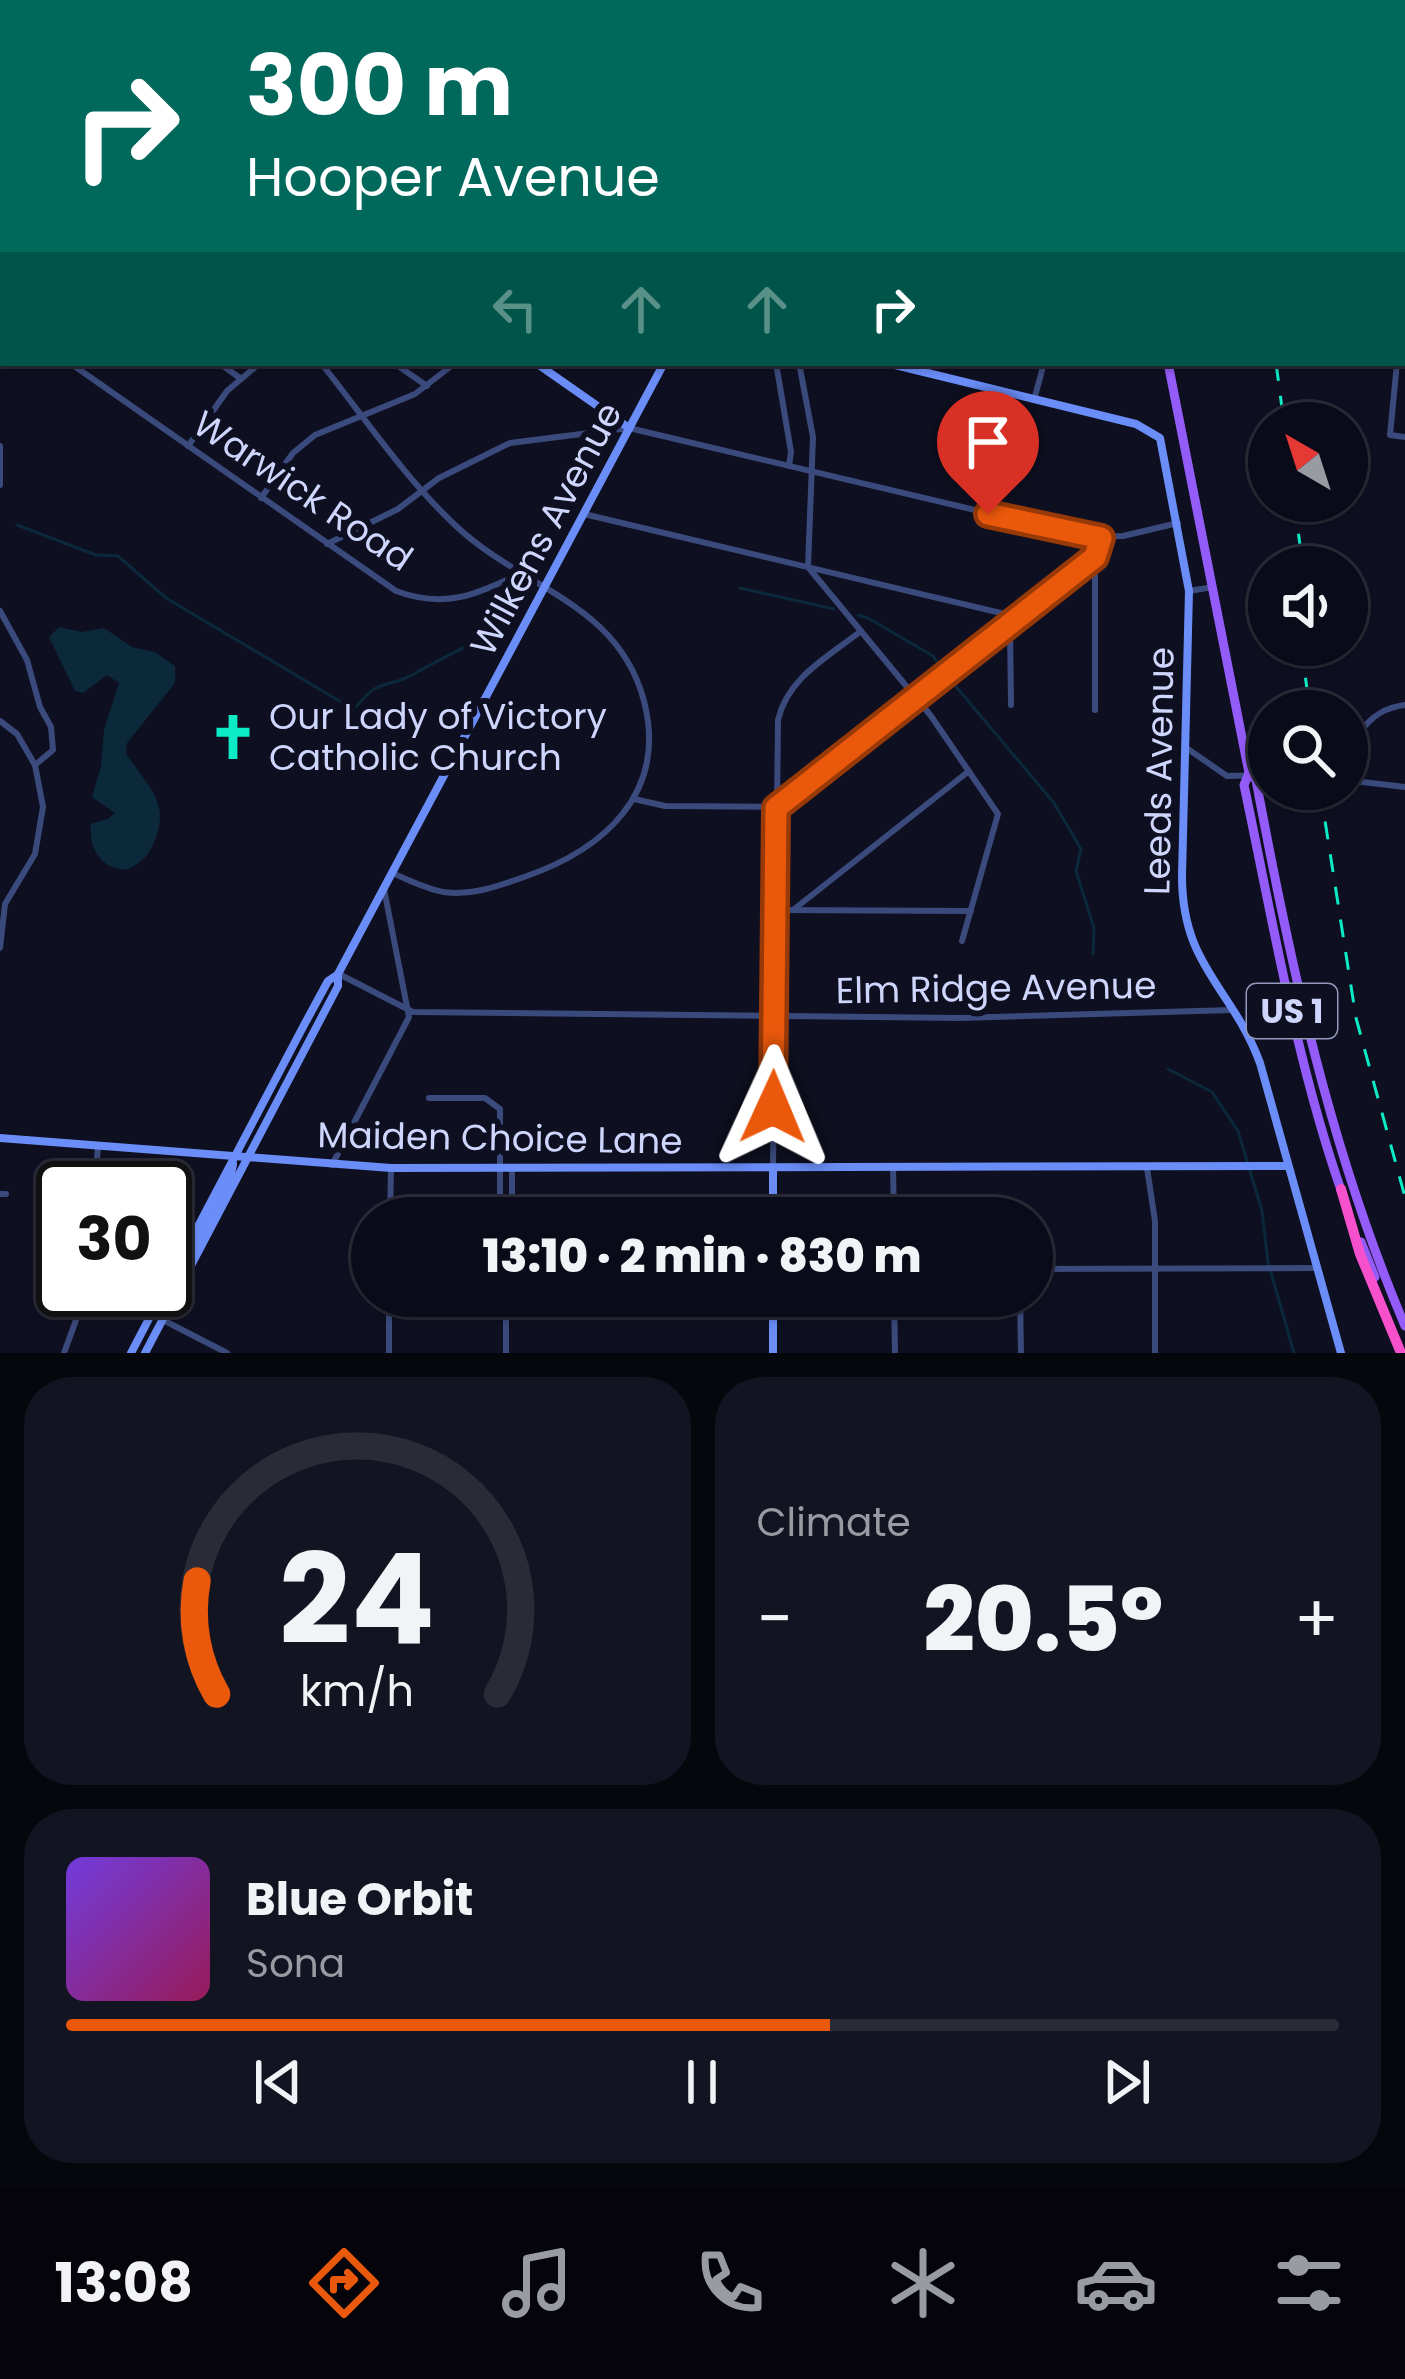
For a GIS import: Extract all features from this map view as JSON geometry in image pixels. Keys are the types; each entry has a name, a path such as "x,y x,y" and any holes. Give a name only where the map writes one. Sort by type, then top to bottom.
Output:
{"highway":[{"path":"1341,1189 1354,1239 1403,1352"}],"main road":[{"name":"US 1","path":"1169,366 1248,768"},
{"name":"US 1","path":"1248,775 1244,785 1248,804"},
{"name":"US 1","path":"1249,810 1314,1106 1341,1189"},
{"name":"US 1","path":"1262,810 1294,975 1329,1117 1405,1326"}],"street":[{"name":"Warwick Road","path":"74,366 396,591 426,599 465,598 520,573"},
{"path":"222,366 240,378"},
{"path":"188,446 240,378 256,366"},
{"path":"323,366 459,530 606,629 639,686 648,722 648,752 634,799 581,854 486,890 445,892 392,873"},
{"path":"398,366 427,386"},
{"path":"261,498 304,443 427,386 450,366"},
{"path":"540,366 629,428"},
{"name":"Wilkens Avenue","path":"192,1237 662,366"},
{"path":"777,366 791,452 789,466"},
{"path":"800,366 812,418 808,567 917,699 998,814 962,941"},
{"path":"898,366 1136,424 1160,437 1182,433"},
{"path":"1034,400 1043,366"},
{"path":"1396,366 1390,435 1405,436"},
{"path":"327,544 398,509 463,465 510,443 629,428 1101,538 1178,523"},
{"name":"Leeds Avenue","path":"1160,437 1189,591 1184,917 1194,950 1260,1063 1341,1353"},
{"path":"0,446 0,485"},
{"path":"584,514 1020,617"},
{"path":"1095,710 1095,557 1101,538"},
{"path":"634,799 665,806 776,808 1095,557"},
{"path":"1189,591 1213,587"},
{"path":"0,611 27,660 54,735 52,750 34,765"},
{"path":"1010,626 1011,705"},
{"path":"773,1197 778,720 784,698 796,682 860,631"},
{"path":"1405,704 1377,714 1362,729 1350,755 1354,781 1405,788"},
{"path":"0,722 17,734 43,795 40,839 5,904 0,948"},
{"path":"1185,746 1222,774 1248,773"},
{"path":"794,910 969,771"},
{"path":"332,1165 409,1017 384,889"},
{"path":"774,910 971,910"},
{"name":"Wilkens Avenue","path":"192,1264 338,986 338,974"},
{"name":"Elm Ridge Avenue","path":"338,974 406,1009 774,1017 1035,1017 1232,1010"},
{"path":"429,1097 494,1102 501,1114 500,1197"},
{"name":"Maiden Choice Lane","path":"0,1138 391,1168 1287,1166"},
{"path":"97,1161 98,1145"},
{"path":"192,1250 232,1174 234,1157"},
{"path":"512,1167 512,1197"},
{"path":"893,1167 894,1197"},
{"path":"390,1197 391,1168"},
{"path":"1147,1168 1155,1221 1155,1353"},
{"path":"1053,1269 1317,1268"},
{"path":"64,1353 79,1317"},
{"name":"Wilkens Avenue","path":"131,1353 150,1317"},
{"name":"Wilkens Avenue","path":"146,1353 165,1317"},
{"path":"389,1317 389,1353"},
{"path":"506,1317 506,1353"},
{"path":"773,1317 773,1353"},
{"path":"894,1317 895,1353"},
{"path":"1020,1317 1021,1353"},
{"path":"163,1320 226,1353"}],"water":[{"path":"59,627 82,632 104,628 175,666 175,683 127,743 126,753 154,794 160,814 151,849 129,869 105,863 91,833 91,824 115,813 92,797 104,729 119,683 107,675 83,693 75,691 49,637"}],"waterway":[{"path":"17,525 96,555 118,556 166,598 353,709 374,689 410,676 518,615"},
{"path":"740,588 834,609"},
{"path":"858,615 933,656 940,666"},
{"path":"953,683 1054,803 1081,849 1076,871 1094,928 1093,954"},
{"path":"1168,1069 1212,1092 1238,1131 1262,1211 1268,1262 1294,1353"}],"railway":[{"path":"1276,366 1281,402"},
{"path":"1297,522 1300,546"},
{"path":"1304,666 1307,690"},
{"path":"1323,810 1356,1018 1405,1197"}],"place":[{"name":"Our Lady of Victory Catholic Church","path":"233,737"}],"route":[{"path":"773,1107 776,808 1095,557 1101,538 988,514"}]}
